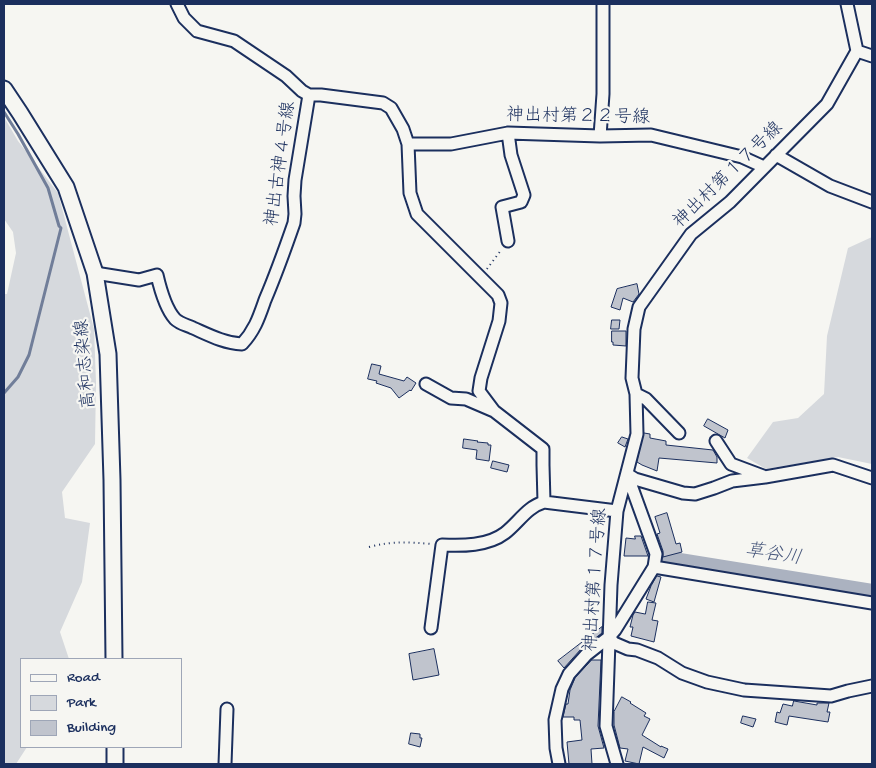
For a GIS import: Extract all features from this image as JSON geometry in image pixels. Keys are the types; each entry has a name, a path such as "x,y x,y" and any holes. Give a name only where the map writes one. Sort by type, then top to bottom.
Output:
{"street":[{"path":"177,4 184,18 197,31 234,41 286,76 309,95 382,103 391,108 403,129 408,144 410,193 418,214 498,295 501,304 499,321 481,378 479,391 494,410 543,449 544,502"},
{"path":"600,136 603,94 602,4"},
{"path":"847,4 857,50 872,56"},
{"name":"神出村第１７号線","path":"617,764 606,726 611,586 617,512 637,434 636,394 632,378 634,329 639,307 691,234 730,202 827,104 857,50"},
{"name":"高和志染線","path":"4,89 66,187 95,273 108,354 112,480 114,658"},
{"name":"神出古神４号線","path":"95,273 139,280 157,275 162,295 174,318 208,335 232,343 242,344 251,334 258,320 294,223 295,180 309,95"},
{"path":"508,132 511,155 524,195 521,202 502,207 508,241"},
{"name":"神出村第２２号線","path":"408,144 451,144 508,132 600,136 650,135 742,157 764,166"},
{"path":"776,155 830,186 872,202"},
{"path":"426,384 451,398 466,399 494,410"},
{"path":"636,394 646,399 679,433"},
{"path":"716,441 731,464 765,477"},
{"path":"627,474 636,479 683,493 694,494 732,481 833,465 872,478"},
{"path":"559,764 556,748 555,720 562,688 569,674 586,655 615,630 654,567 656,554 627,474"},
{"path":"432,628 442,545 455,546 495,539 506,533 535,505 544,502 617,512"},
{"path":"654,567 872,603"},
{"path":"609,637 614,644 658,658 682,672 707,682 744,690 830,696 872,686"},
{"path":"225,764 227,709"},
{"path":"114,748 115,764"}],"path":[{"path":"480,277 508,241"},
{"path":"369,547 400,541 442,545"}],"green space":[{"path":"4,117 18,141 58,193 94,329 96,382 95,444 62,492 65,518 90,523 82,582 60,632 69,658 20,658 20,748 26,748 16,764 4,764 4,294 7,294 16,253 13,232 4,219"},
{"path":"872,237 872,464 838,457 766,469 747,458 773,422 798,418 824,394 827,336 848,248"}],"building":[{"path":"637,284 639,294 633,302 623,298 620,310 611,307 617,289"},
{"path":"612,320 620,320 619,329 611,329"},
{"path":"612,331 626,331 626,346 613,345"},
{"path":"372,364 381,366 379,374 404,381 407,377 416,383 411,391 399,398 391,388 368,379"},
{"path":"708,419 728,430 725,438 704,426"},
{"path":"644,433 650,434 650,438 666,441 666,445 713,450 717,457 717,463 659,458 657,471 642,465 637,462"},
{"path":"622,437 628,439 625,447 618,443"},
{"path":"464,439 491,445 489,461 476,459 477,450 463,448"},
{"path":"493,461 509,465 507,472 491,468"},
{"path":"667,513 676,544 680,543 682,552 663,557 663,551 657,534 660,533 655,517"},
{"path":"635,536 641,536 648,556 624,556 626,538 635,539"},
{"path":"657,576 661,577 654,602 646,599"},
{"path":"648,602 656,603 652,620 658,621 654,642 631,636 633,627 630,627 633,615 635,612 645,614"},
{"path":"602,627 602,633 581,649 564,668 558,661"},
{"path":"434,649 439,675 413,680 409,654"},
{"path":"592,660 601,660 598,726 604,748 591,749 592,764 569,764 567,742 582,740 580,720 574,720 574,717 563,717 575,678"},
{"path":"622,697 646,713 644,716 650,719 642,735 661,747 668,749 664,758 643,747 639,764 625,761 628,749 620,748 614,725 614,712"},
{"path":"794,701 817,705 817,703 829,703 827,712 830,712 828,722 789,716 787,725 775,722 777,712 780,713 783,704 792,706"},
{"path":"743,716 756,719 753,727 741,723"},
{"path":"411,733 420,734 420,738 422,738 420,747 409,744"}],"waterway":[{"path":"4,112 48,188 61,228 29,355 18,377 4,393"},
{"name":"草谷川","path":"667,560 872,593"}]}
